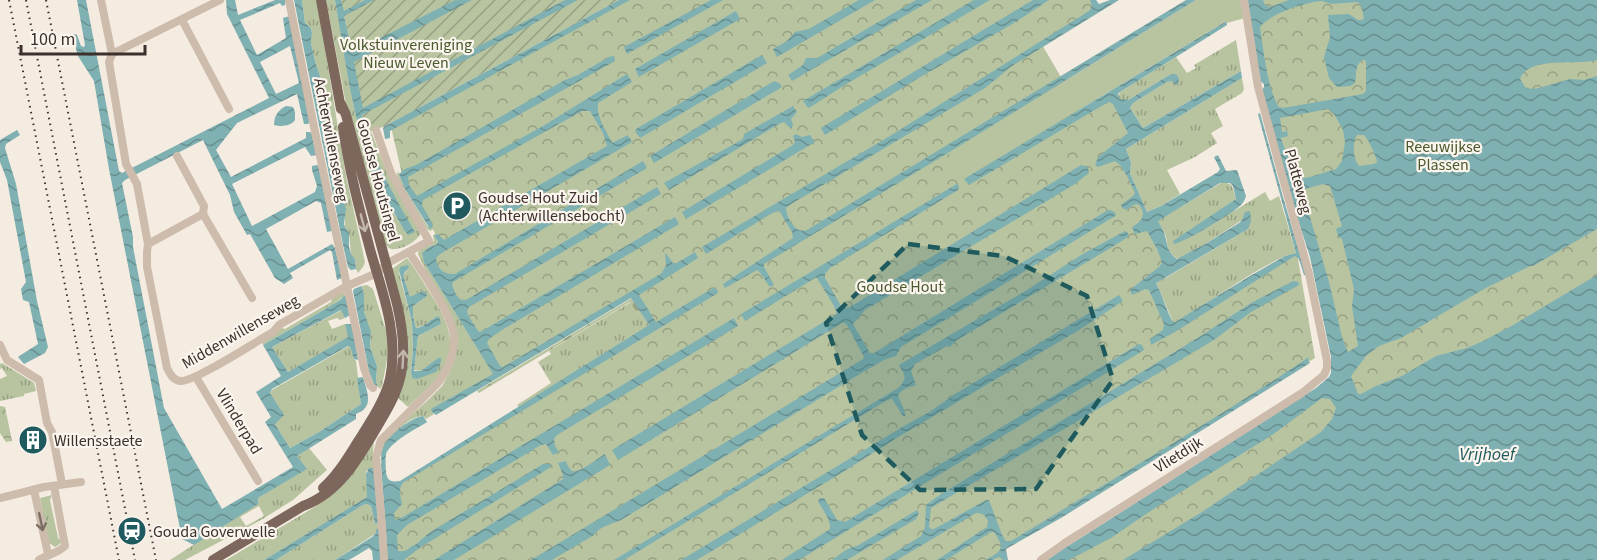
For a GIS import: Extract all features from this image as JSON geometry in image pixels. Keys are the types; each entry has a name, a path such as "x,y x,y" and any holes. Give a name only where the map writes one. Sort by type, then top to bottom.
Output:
{"main road":[{"name":"Goudse Houtsingel","path":"303,506 329,483 371,421 389,380 393,352 391,326 351,177 341,104 321,0"},
{"name":"Goudse Houtsingel","path":"303,506 326,494 342,479 363,452 394,399 404,355 397,304 346,115 341,104"},
{"path":"213,560 303,506"}],"street":[{"name":"Middenwillenseweg","path":"101,0 112,54 110,62 126,164 137,184 148,244 147,267 170,375 182,382 196,377 347,286"},
{"path":"112,54 220,0"},
{"name":"Achterwillenseweg","path":"289,0 364,368 373,388"},
{"name":"Platteweg","path":"1244,0 1258,87 1309,274 1327,368"},
{"path":"182,20 229,109"},
{"path":"347,286 377,273 386,264 429,241 391,173 376,130"},
{"path":"177,156 204,206 203,214 252,298"},
{"path":"148,244 203,214"},
{"path":"384,560 376,457 381,440 445,374 453,347 454,333 443,308 410,252"},
{"path":"0,345 8,360 39,381 47,423 52,432 65,546 60,551 48,554 39,560"},
{"name":"Vlietdijk","path":"1041,560 1302,393 1319,380 1327,368"},
{"name":"Vlinderpad","path":"196,377 258,481"},
{"path":"0,498 81,482"},
{"path":"34,490 48,554"}],"highlighted area":[{"path":"908,244 1004,256 1087,296 1113,380 1036,489 920,490 862,435 826,323"}],"green space":[{"path":"302,0 317,0 345,171 365,262 358,273 355,259 351,254 345,217 332,177 335,164 328,147 331,130 322,115 318,92 322,82 311,43 311,28 305,23"},
{"path":"326,0 335,0 354,104 364,145 374,173 407,234 369,142 366,133 371,131 386,170 421,233 414,241 399,249 392,249 386,245 350,125"},
{"name":"Volkstuinvereniging Nieuw Leven","path":"341,0 619,0 385,126 366,133"},
{"name":"Goudse Hout","path":"626,0 1093,0 1099,9 1041,43 1082,113 1114,94 1132,136 1117,148 1169,265 1151,281 1172,328 1297,253 1315,358 1004,546 1004,560 386,560 387,492 653,327 633,294 496,376 431,263 441,244 402,174 391,127"},
{"path":"1196,0 1242,0 1245,18 1225,22 964,179 948,153"},
{"name":"Reeuwijkse Plassen","path":"1256,0 1597,0 1597,560 1062,560 1337,377 1335,344 1253,30"},
{"path":"1236,40 1241,71 1143,128 1130,108 1133,103 1167,82 1179,78 1171,74 1128,100 1123,101 1118,97 1120,92 1176,57 1187,73 1196,68 1194,65"},
{"path":"1242,78 1244,89 1242,93 1215,109 1223,126 1211,133 1217,143 1195,157 1167,170 1180,194 1147,212 1130,173 1131,162 1126,149"},
{"path":"398,171 405,189 428,227 503,206 435,237 438,241 436,245 430,246 424,262 494,375 432,409 434,414 426,419 423,416 410,420 395,434 381,454 379,452 386,438 442,386 450,371 457,339 418,254 419,250 434,241 433,235 442,230 427,229 400,182"},
{"path":"1221,183 1228,183 1233,189 1236,199 1232,202 1234,211 1265,192 1270,201 1279,196 1296,253 1269,264 1173,322 1156,282 1248,229 1242,220 1178,259 1169,251 1165,234 1157,221"},
{"path":"407,258 410,261 441,312 449,331 450,352 444,369 408,407 398,398 406,373 392,269","holes":["400,267 407,271 403,275 410,298 422,292 426,297 413,306 416,328 434,318 441,324 418,336 414,370 421,371 438,358 412,378 412,322 399,270"]},
{"path":"367,285 373,289 387,334 388,355 380,389 376,381 377,366 370,347 371,336 364,312 364,293 361,286"},
{"path":"342,293 348,296 263,345 262,342 282,328 285,329"},
{"path":"632,298 649,325 647,327 630,302 479,393 477,391"},
{"path":"631,302 647,327 519,407 517,405 551,383 538,362 551,354 549,351"},
{"path":"342,310 345,318 328,321 332,329 345,324 349,337 288,372 272,347"},
{"path":"349,346 356,361 361,404 290,448 275,424 270,393"},
{"path":"2,363 34,383 36,391 0,401 0,379 7,376 2,368 0,369"},
{"path":"0,406 5,407 12,441 6,442 0,433"},
{"path":"374,441 374,468 366,471 368,497 264,560 226,560 318,505"},
{"path":"309,448 327,470 293,500 261,520 185,560 170,560 257,504 258,498 306,469 297,456","holes":["259,506 264,516 246,526 240,517"]},
{"path":"52,495 50,500 58,538 61,541 55,547 49,543 40,498"},
{"path":"363,505 371,506 375,524 378,523 381,530 335,560 276,560"}],"water":[{"path":"77,0 86,0 119,171 122,173 269,98 227,14 226,0 235,0 238,15 275,0 286,0 285,5 282,6 280,3 240,20 257,55 286,38 283,18 290,16 310,121 304,124 297,94 237,123 216,150 231,177 306,138 306,132 312,134 316,155 311,156 305,147 232,184 252,226 315,192 317,186 312,166 317,165 332,231 327,232 321,203 316,201 266,229 288,269 332,244 342,278 337,280 330,250 290,273 293,278 284,284 275,278 250,234 247,235 234,212 230,195 203,140 125,180 122,183 164,408 222,509 293,467 265,422 271,417 256,392 281,376 263,345 344,296 350,315 345,318 341,310 272,347 288,372 348,337 345,324 352,324 358,360 354,359 348,346 272,389 270,393 284,415 275,424 290,448 361,404 357,378 363,377 368,401 364,409 356,414 356,419 297,456 307,469 258,498 258,504 194,545 182,539 109,169 94,81 78,56 74,34 77,35 81,46 85,45","holes":["290,46 299,83 276,94 260,62"]},
{"path":"294,0 302,0 305,23 311,28 311,43 322,82 318,95 319,106 324,120 331,126 328,146 335,164 332,177 339,186 346,209 344,224 349,233 349,247 355,259 356,269 351,270 348,267"},
{"path":"335,0 341,0 344,11 365,0 374,0 344,16 352,51 455,0 472,0 354,62 363,108 565,0 578,0 362,115 378,161 415,232 408,235 373,173 364,145 349,83"},
{"path":"619,0 630,0 390,131 390,138 385,139 383,128 385,126"},
{"path":"711,0 723,0 627,54 624,47"},
{"path":"859,0 875,0 777,57 773,49 787,41 795,32 809,29"},
{"path":"916,0 932,0 792,81 788,75 803,65 806,58 817,58"},
{"path":"974,0 990,0 812,106 808,108 803,101"},
{"path":"1033,0 1049,0 825,135 821,128"},
{"path":"1090,0 1096,0 1099,4 1119,0 1012,66 985,88 788,206 786,208 792,225 799,230 807,230 1186,0 1196,0 764,264 774,285 770,287 757,270 725,288 723,284 793,238 792,232 780,212 777,211 706,254 702,247 890,136 1089,11 1092,6"},
{"name":"Reeuwijkse Plassen","path":"1247,0 1263,0 1265,5 1270,7 1289,0 1597,0 1597,60 1543,64 1525,72 1520,79 1525,87 1532,89 1570,79 1584,80 1597,76 1597,229 1533,266 1484,289 1401,338 1379,346 1366,356 1351,376 1358,394 1361,394 1402,376 1436,356 1481,342 1597,275 1597,560 1123,560 1202,512 1321,432 1332,419 1336,408 1330,399 1322,398 1275,433 1111,538 1069,560 1046,560 1316,388 1331,373 1331,357 1310,257 1292,201 1262,90 1264,84 1260,81","holes":["1322,1 1331,4 1357,2 1361,5 1364,18 1362,20 1349,14 1328,15 1330,37 1324,57 1329,78 1337,87 1350,86 1355,83 1358,65 1365,60 1366,91 1363,94 1279,107 1269,80 1260,27 1280,13","1328,109 1334,114 1343,130 1345,142 1342,161 1336,169 1299,179 1294,176 1281,138 1288,136 1287,131 1282,132 1280,118","1357,135 1364,135 1377,162 1359,166 1354,155","1323,184 1330,186 1342,226 1336,229 1338,236 1342,239 1354,289 1352,306 1358,346 1348,352 1302,190"]},
{"path":"736,11 740,19 639,77 635,69"},
{"path":"1225,22 1227,25 1118,94 1120,99 1128,100 1171,74 1176,74 1179,78 1178,84 1172,81 1167,82 1133,103 1130,108 1143,128 1241,71 1242,78 1126,149 1131,162 1130,173 1147,212 1218,172 1220,169 1214,157 1218,155 1226,171 1237,170 1246,196 1244,202 1229,214 1198,233 1174,244 1173,241 1236,199 1230,183 1220,183 1158,221 1164,232 1167,246 1177,259 1239,223 1245,212 1250,211 1251,221 1248,229 1156,283 1175,322 1285,256 1296,253 1259,118 1260,113 1306,275 1304,275 1299,259 1295,256 1151,345 1150,339 1163,330 1164,324 1149,290 1145,289 1132,295 1130,290 1162,262 1147,231 1135,234 1132,227 1142,217 1141,207 1138,204 1127,210 1122,208 1121,205 1135,193 1120,165 1115,161 1098,167 1095,165 1098,157 1128,133 1113,104 1109,102 1098,108 969,185 964,179"},
{"path":"762,55 767,63 640,138 635,131 636,129"},
{"path":"614,56 615,61 408,177 409,185 417,196 543,126 627,74 632,82 598,103 598,108 600,119 612,143 628,135 632,142 440,254 436,258 438,265 444,272 455,274 643,161 647,168 453,282 455,293 458,298 466,300 657,187 661,194 469,307 468,315 480,332 675,217 679,224 489,339 487,343 500,366 503,367 662,273 666,265 665,252 673,263 695,252 698,258 639,295 656,322 715,287 718,293 404,482 400,490 402,504 394,513 395,520 734,318 738,326 557,435 554,439 559,452 553,455 546,444 541,445 407,525 397,535 398,551 411,548 432,531 543,464 550,464 551,467 421,547 404,560 388,560 381,454 384,445 393,434 418,417 423,416 427,422 388,449 386,473 389,480 400,481 649,325 631,298 436,415 431,409 493,374 424,262 422,253 436,245 438,241 434,236 438,234 444,240 607,146 603,133 590,111 582,111 423,200 422,205 433,227 430,229 405,189 399,174 565,80"},
{"path":"774,81 782,87 654,163 650,156"},
{"path":"286,106 293,107 295,120 286,126 274,125 277,114"},
{"path":"793,106 797,112 791,119 793,125 791,129 784,122 779,124 669,190 664,183 743,139 744,134"},
{"path":"17,130 20,135 6,144 5,148 16,184 37,301 48,347 45,353 24,364 18,357 38,344 29,302 23,300 21,289 26,282 7,180 0,162 0,140"},
{"path":"796,134 802,137 810,135 815,142 686,219 682,212 793,145 795,142 793,136"},
{"path":"1081,165 1088,167 1089,173 1075,184 865,310 853,324 870,353 874,353 1108,210 1114,212 1115,216 901,347 896,356 863,372 621,520 603,527 594,535 552,560 531,560 864,357 847,325 842,323 618,460 612,450 837,314 815,278 745,321 741,314 957,184 958,190 830,268 825,278 843,308 850,307"},
{"path":"1125,231 1128,237 957,340 950,347 947,346 915,364 911,371 916,385 903,390 898,396 905,416 892,399 889,399 624,560 614,560 898,388 904,377 899,365"},
{"path":"408,265 403,275 410,297 423,291 427,294 413,306 416,328 439,316 441,324 418,336 414,371 421,371 438,358 441,358 441,362 436,372 417,379 412,378 411,373 412,322 399,270 400,267"},
{"path":"1293,281 1298,282 1299,285 1251,312 1214,340 931,508 929,527 934,529 989,500 1002,535 1006,541 1011,541 1198,428 1309,357 1310,363 1061,518 1006,549 1008,560 999,557 986,560 1001,549 998,538 994,532 991,532 946,560 937,560 987,527 986,517 976,513 897,560 883,560 921,536 925,527 926,505 938,496 1251,303"},
{"path":"361,286 364,293 364,312 371,332 370,347 377,366 378,387 374,384 369,372 353,291"},
{"path":"1119,295 1123,301 1079,330 697,560 681,560 931,411 955,394"},
{"path":"1139,344 1144,350 799,560 782,560 830,529 828,518 818,501 820,498 824,498 837,520 845,522"},
{"path":"605,454 610,465 454,560 434,560 563,479 558,463 566,461 570,469 575,471 584,468"},
{"path":"369,468 374,468 378,523 375,524 371,506 363,505 276,560 264,560 367,497 366,474"},
{"path":"917,510 919,513 916,519 847,560 832,560 847,550"},
{"path":"376,529 379,529 382,560 373,560 372,551 369,548 349,560 335,560 372,537"}],"waterway":[{"path":"404,553 414,546"}],"railway":[{"path":"9,0 119,560"},
{"path":"26,0 135,560"},
{"path":"46,0 156,560"}],"place":[{"name":"Goudse Hout Zuid (Achterwillensebocht)","path":"457,206"},
{"name":"Willensstaete","path":"33,440"},
{"name":"Gouda Goverwelle","path":"132,531"}],"water label":[{"name":"Vrijhoef","path":"1487,454"}]}
